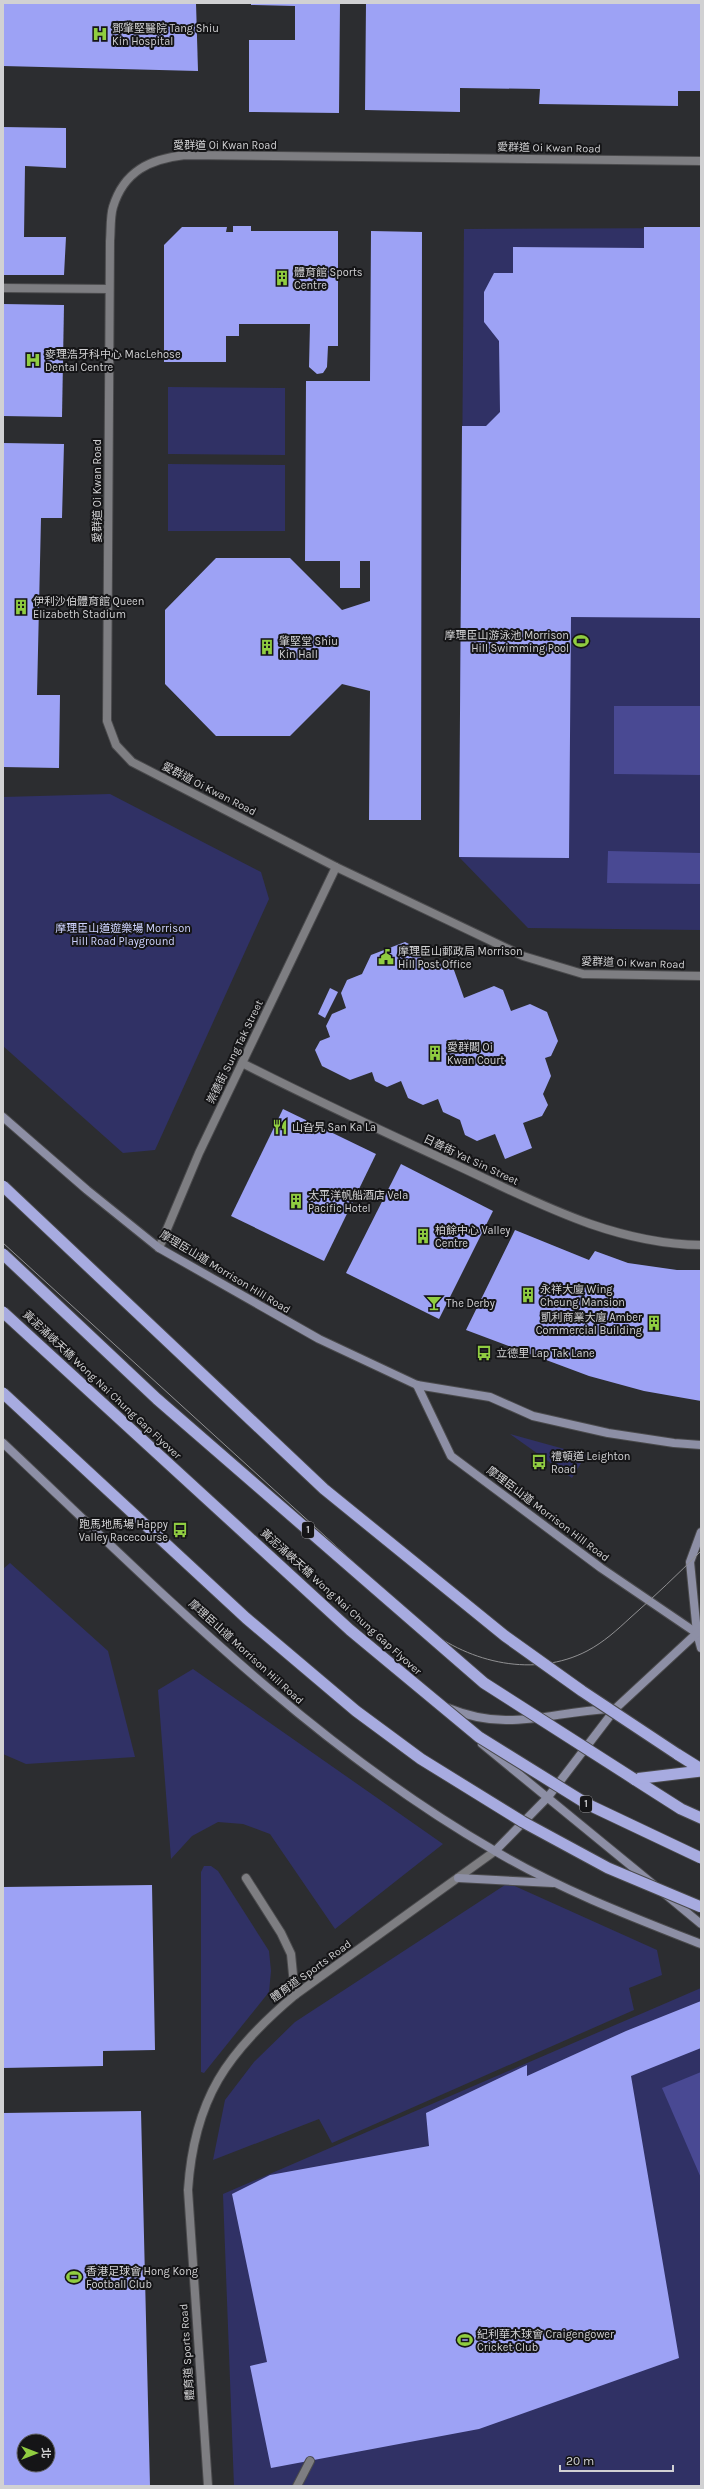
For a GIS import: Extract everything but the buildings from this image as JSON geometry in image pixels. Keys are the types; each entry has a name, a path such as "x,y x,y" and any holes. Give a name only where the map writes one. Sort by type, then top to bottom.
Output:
{"highway":[{"path":"3,1186 324,1489 505,1636 582,1691 701,1770"},
{"name":"1","path":"3,1254 157,1399 484,1683 634,1780 681,1809 701,1818"},
{"name":"黃泥涌峽天橋 Wong Nai Chung Gap Flyover","path":"3,1312 350,1630 478,1737 587,1804 701,1858"},
{"path":"3,1392 246,1618 356,1711 421,1759 523,1822 608,1868 701,1906"},
{"path":"634,1780 701,1770"}],"main road":[{"name":"摩理臣山道 Morrison Hill Road","path":"3,1117 87,1190 159,1248 319,1339 418,1385 490,1397 533,1416 608,1433 674,1443 701,1445"},
{"path":"3,1316 347,1633 701,1924"},
{"name":"摩理臣山道 Morrison Hill Road","path":"418,1385 451,1456 601,1568 700,1633"},
{"name":"摩理臣山道 Morrison Hill Road","path":"3,1443 146,1578 303,1719 405,1793 495,1851 558,1883 701,1944"},
{"path":"701,1532 690,1562 701,1648"},
{"path":"495,1851 548,1797 616,1708 700,1633"},
{"path":"427,1699 469,1716 492,1721 523,1720 580,1710 616,1708"},
{"name":"摩理臣山道 Morrison Hill Road","path":"458,1878 558,1883"}],"street":[{"name":"愛群道 Oi Kwan Road","path":"701,161 185,155 164,157 143,166 124,183 113,208 109,289 107,721 116,744 132,762 336,868 523,956 583,974 701,976"},
{"path":"3,288 109,289"},
{"name":"崇德街 Sung Tak Street","path":"159,1248 172,1213 336,868"},
{"name":"日善街 Yat Sin Street","path":"242,1063 405,1142 596,1227 646,1241 701,1245"},
{"name":"體育道 Sports Road","path":"208,2486 190,2222 190,2158 204,2106 216,2081 249,2037 295,1995 495,1851"},
{"path":"246,1878 281,1933 291,1954 295,1995"},
{"path":"297,2486 310,2461"}],"green space":[{"name":"摩理臣山游泳池 Morrison Hill Swimming Pool","path":"701,228 701,930 528,928 459,857 464,229"},
{"path":"168,387 285,388 285,455 168,454"},
{"path":"168,464 285,465 285,531 168,531"},
{"name":"摩理臣山道遊樂場 Morrison Hill Road Playground","path":"110,794 261,872 269,899 155,1150 123,1153 3,1046 3,797"},
{"path":"510,1434 586,1455 572,1478"},
{"path":"10,1563 108,1651 135,1757 26,1764 3,1754 3,1569"},
{"path":"193,1669 443,1844 335,1929 270,1834 243,1824 218,1822 192,1836 171,1859 158,1690"},
{"path":"204,1866 211,1866 218,1871 269,1951 271,1971 269,1992 204,2073 201,2072 201,1872"},
{"path":"508,1883 657,1950 662,1975 629,1988 634,2010 332,2143 319,2119 213,2160 225,2100 254,2062 295,2022"},
{"name":"紀利華木球會 Craigengower Cricket Club","path":"701,1988 701,2486 234,2486 223,2194"}],"shaded area":[{"path":"614,706 701,706 701,775 614,774"},
{"path":"608,851 701,853 701,884 607,883"},
{"path":"701,2072 701,2178 662,2088"}],"tram line":[{"path":"3,1243 426,1628 443,1640 462,1650 483,1658 504,1663 525,1665 546,1664 567,1659 587,1651 605,1640 620,1627 701,1551"}],"place":[{"name":"鄧肇堅醫院 Tang Shiu Kin Hospital","path":"100,34"},
{"name":"體育館 Sports Centre","path":"282,278"},
{"name":"麥理浩牙科中心 MacLehose Dental Centre","path":"33,360"},
{"name":"伊利沙伯體育館 Queen Elizabeth Stadium","path":"21,607"},
{"name":"摩理臣山游泳池 Morrison Hill Swimming Pool","path":"581,641"},
{"name":"肇堅堂 Shiu Kin Hall","path":"267,647"},
{"name":"摩理臣山郵政局 Morrison Hill Post Office","path":"386,957"},
{"name":"愛群閣 Oi Kwan Court","path":"435,1053"},
{"name":"山旮旯 San Ka La","path":"280,1127"},
{"name":"太平洋帆船酒店 Vela Pacific Hotel","path":"296,1201"},
{"name":"柏餘中心 Valley Centre","path":"423,1236"},
{"name":"永祥大廈 Wing Cheung Mansion","path":"528,1295"},
{"name":"The Derby","path":"434,1303"},
{"name":"凱利商業大廈 Amber Commercial Building","path":"654,1323"},
{"name":"立德里 Lap Tak Lane","path":"484,1353"},
{"name":"禮頓道 Leighton Road","path":"539,1462"},
{"name":"跑馬地馬場 Happy Valley Racecourse","path":"180,1530"},
{"name":"香港足球會 Hong Kong Football Club","path":"74,2277"},
{"name":"紀利華木球會 Craigengower Cricket Club","path":"465,2340"}]}
